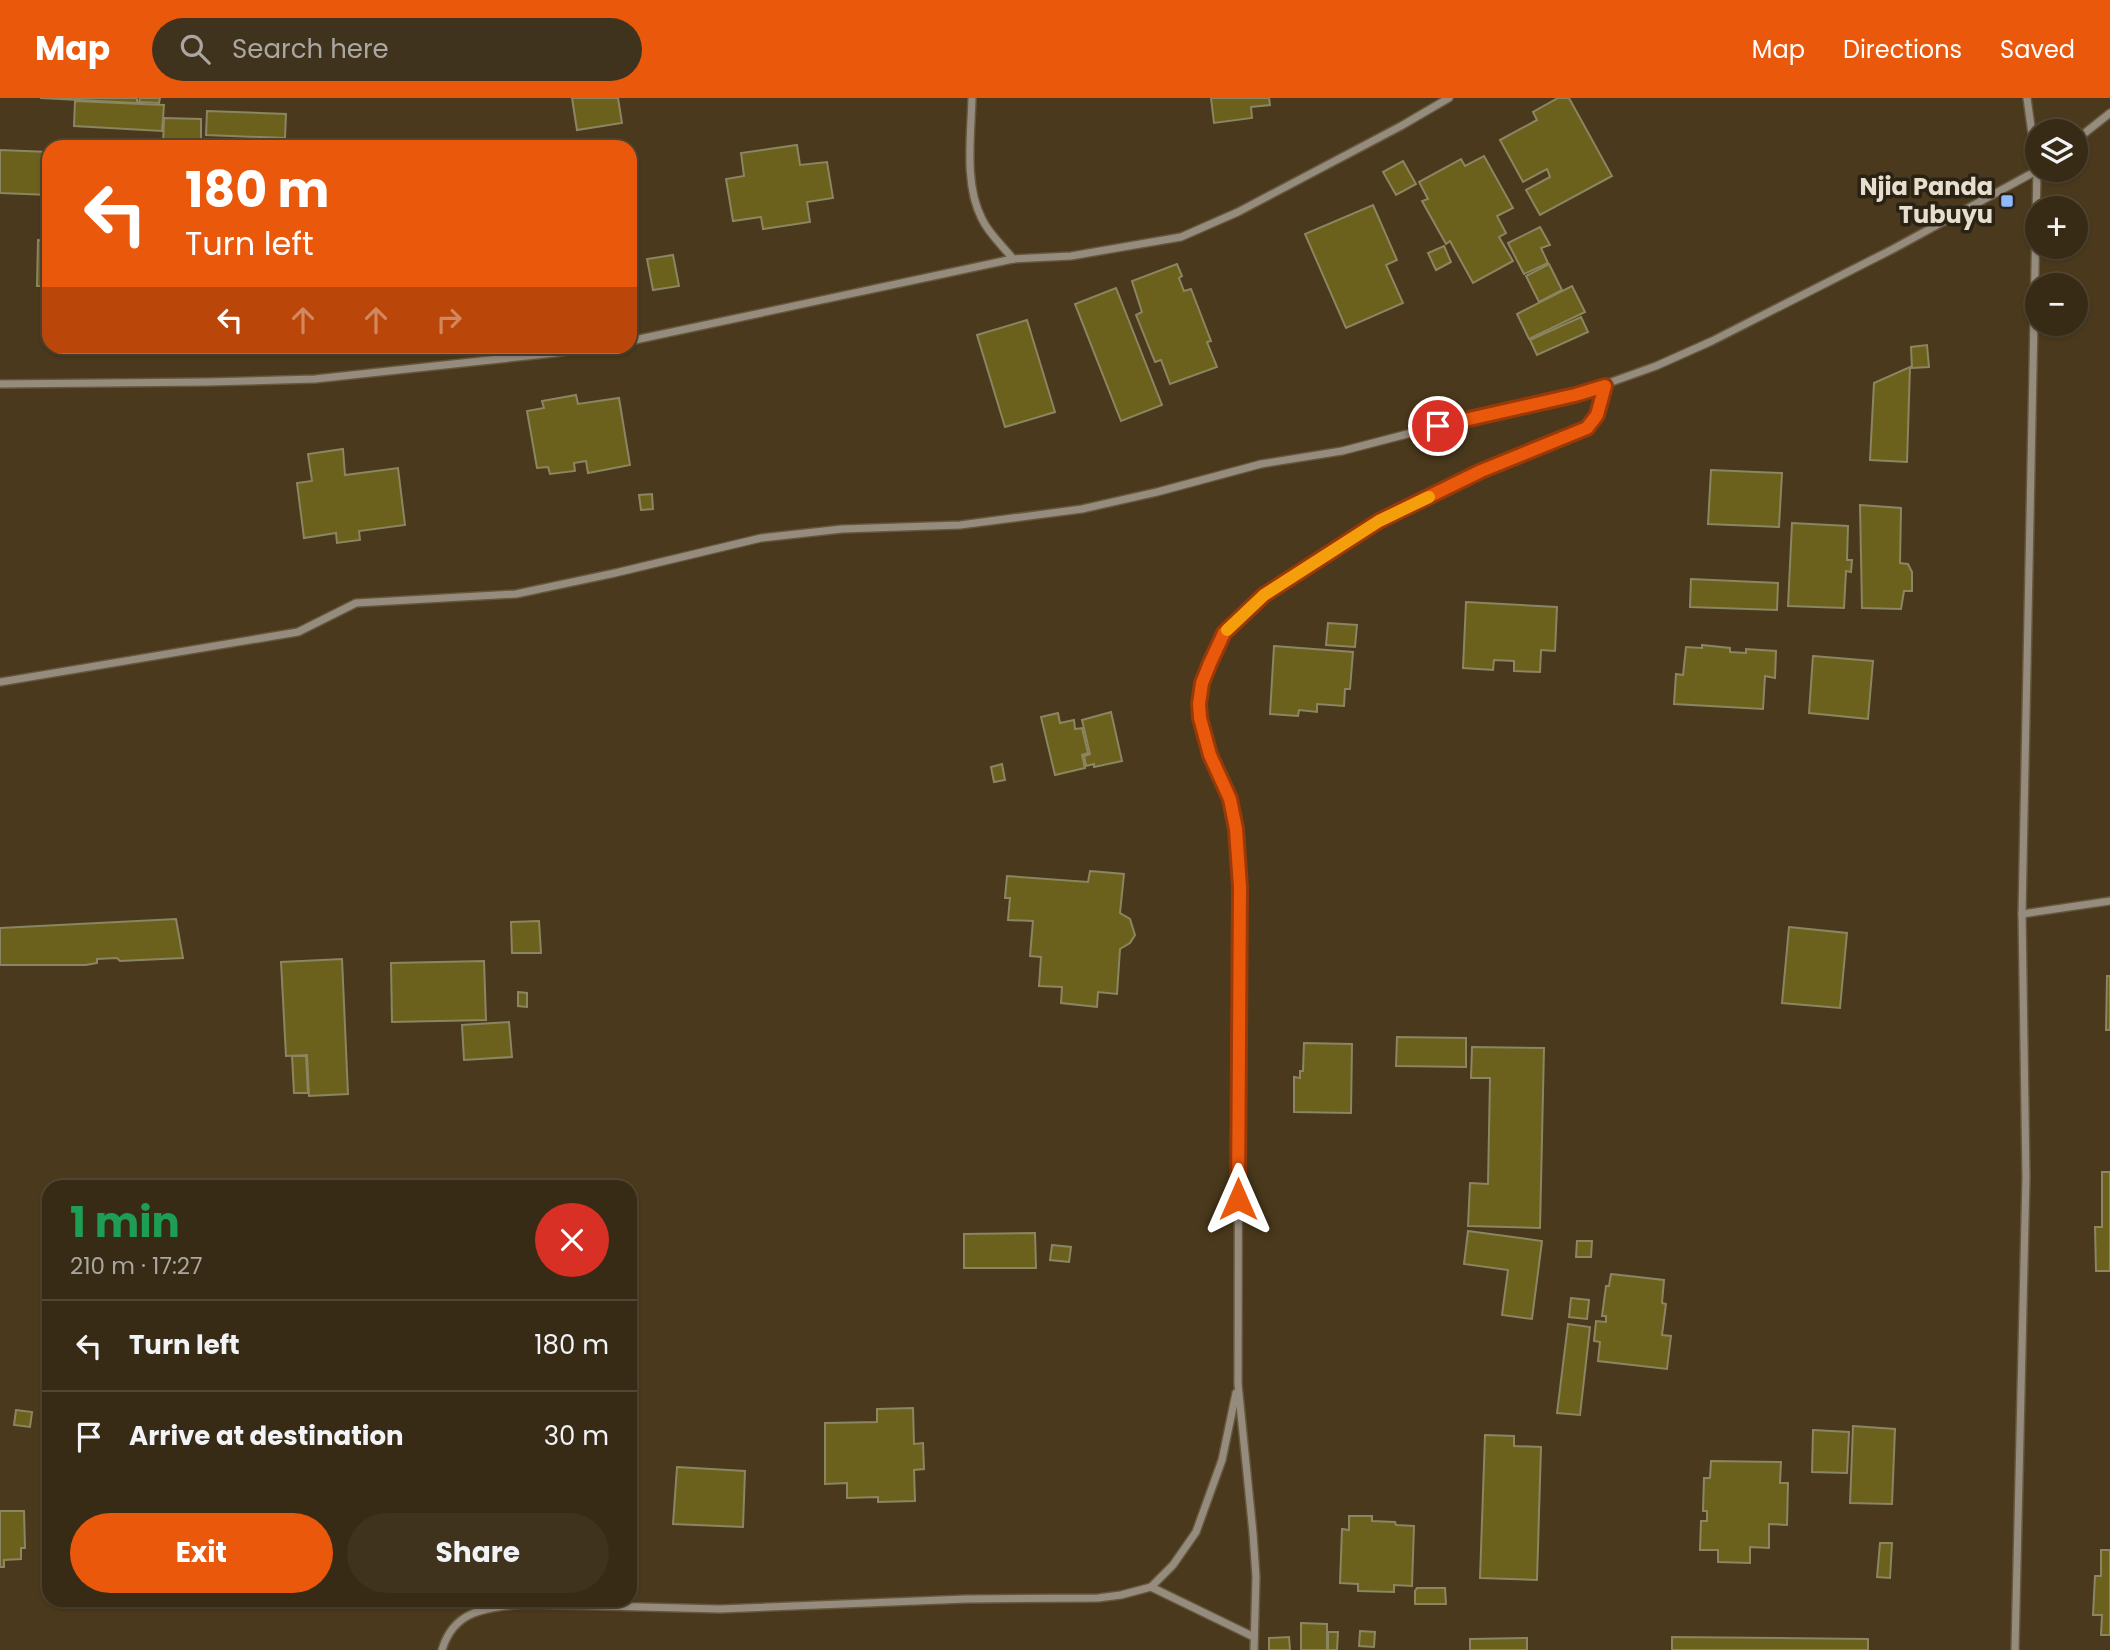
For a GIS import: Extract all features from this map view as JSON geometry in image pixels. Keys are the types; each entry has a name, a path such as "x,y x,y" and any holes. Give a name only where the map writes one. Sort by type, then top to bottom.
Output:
{"street":[{"path":"972,98 971,159 976,203 982,220 1013,259"},
{"path":"637,340 1013,259 1072,256 1181,237 1238,212 1437,101 1449,98"},
{"path":"2027,98 2030,119"},
{"path":"2088,131 2110,114"},
{"path":"0,682 298,632 356,603 516,594 761,538 842,529 960,525 1082,509 1261,464 1342,451 1605,386 1667,361 1759,317 1893,249 2025,177"},
{"path":"2015,1650 2026,1177 2022,914 2037,182"},
{"path":"0,383 315,379 547,354"},
{"path":"1254,1650 1256,1577 1238,1384 1240,887 1236,829 1230,799 1210,755 1200,718 1202,683 1224,633 1264,595 1379,521 1481,471 1587,428 1597,415 1605,386"},
{"path":"2022,914 2110,901"},
{"path":"637,1607 720,1609 966,1599 1098,1598 1151,1587 1173,1565 1196,1532 1222,1460 1238,1384"},
{"path":"1151,1587 1254,1637"},
{"path":"442,1650 445,1637 453,1625 466,1615 499,1607"}],"building":[{"path":"40,98 137,98 137,103"},
{"path":"140,98 160,98 159,103 139,102"},
{"path":"572,98 618,98 622,123 577,130"},
{"path":"1211,98 1269,98 1270,105 1251,107 1252,118 1214,123"},
{"path":"1558,98 1569,98 1612,176 1540,215 1526,190 1550,177 1547,169 1523,182 1500,140 1537,120 1533,112"},
{"path":"75,101 164,105 162,131 74,126"},
{"path":"207,111 286,114 285,138 206,135"},
{"path":"164,118 201,119 201,140 163,140"},
{"path":"797,145 800,165 827,162 833,198 807,202 810,222 763,229 761,217 733,221 726,179 744,176 741,153"},
{"path":"0,150 42,152 42,195 0,193"},
{"path":"1484,156 1513,208 1497,216 1506,233 1499,237 1513,261 1473,283 1450,241 1446,244 1422,201 1428,199 1419,182 1461,159 1465,166"},
{"path":"1403,161 1416,184 1396,195 1383,172"},
{"path":"1373,205 1397,260 1386,265 1403,303 1346,328 1305,234"},
{"path":"1540,227 1550,245 1541,248 1548,263 1524,274 1508,243"},
{"path":"38,240 42,241 42,286 37,286"},
{"path":"1444,246 1451,262 1436,270 1428,253"},
{"path":"673,255 679,286 653,290 647,259"},
{"path":"1177,264 1184,291 1191,289 1211,341 1207,342 1217,367 1170,384 1161,360 1155,362 1136,315 1142,312 1132,281"},
{"path":"1549,264 1562,290 1539,302 1526,276"},
{"path":"1572,286 1585,312 1529,339 1517,314"},
{"path":"1116,288 1162,405 1121,421 1075,304"},
{"path":"1581,317 1588,332 1537,355 1530,340"},
{"path":"1027,320 1055,412 1005,427 977,335"},
{"path":"1927,345 1929,367 1912,368 1911,347"},
{"path":"1910,367 1907,462 1870,460 1874,383"},
{"path":"576,395 578,404 619,398 630,465 588,473 586,461 574,463 575,471 550,474 548,467 537,468 527,411 544,408 542,401"},
{"path":"343,449 345,475 398,468 405,525 359,531 360,540 337,543 336,533 304,538 297,483 312,481 308,454"},
{"path":"1711,470 1782,473 1779,527 1708,524"},
{"path":"652,494 653,509 641,510 639,495"},
{"path":"1860,505 1901,508 1900,563 1908,564 1912,572 1912,591 1904,591 1901,609 1862,608"},
{"path":"1792,523 1848,526 1847,560 1852,560 1851,572 1846,571 1844,608 1788,606"},
{"path":"1691,579 1778,583 1777,610 1690,607"},
{"path":"1466,602 1557,607 1555,651 1541,650 1540,672 1514,671 1514,661 1494,660 1493,670 1463,668"},
{"path":"1328,623 1357,625 1355,647 1326,645"},
{"path":"1702,645 1730,648 1730,652 1746,653 1746,649 1776,651 1775,678 1765,676 1763,709 1674,704 1676,674 1683,675 1686,647 1702,648"},
{"path":"1274,646 1353,652 1350,689 1345,689 1344,706 1317,704 1317,712 1299,710 1298,716 1270,714"},
{"path":"1813,656 1873,661 1868,719 1809,713"},
{"path":"1111,712 1122,761 1086,766 1084,756 1090,754 1082,720"},
{"path":"1058,713 1060,723 1074,720 1075,729 1082,728 1088,753 1082,755 1085,768 1055,775 1041,717"},
{"path":"1002,764 1005,780 994,782 991,767"},
{"path":"1090,871 1124,874 1120,913 1130,919 1135,935 1130,943 1120,949 1117,994 1098,992 1097,1007 1061,1003 1062,987 1039,986 1041,957 1030,956 1033,921 1008,920 1010,898 1005,898 1007,876 1088,882"},
{"path":"176,919 183,958 120,961 117,958 97,959 97,963 86,965 0,965 0,928"},
{"path":"539,921 541,953 512,953 511,922"},
{"path":"1789,927 1847,933 1840,1008 1782,1003"},
{"path":"342,959 348,1094 309,1096 307,1055 286,1056 281,962"},
{"path":"484,961 486,1020 392,1022 391,963"},
{"path":"2107,976 2110,976 2110,1030 2106,1030"},
{"path":"518,992 527,993 527,1007 518,1006"},
{"path":"509,1022 512,1057 464,1060 462,1025"},
{"path":"1397,1037 1466,1038 1466,1067 1396,1066"},
{"path":"1304,1043 1352,1044 1351,1113 1294,1112 1294,1077 1300,1078 1300,1071 1303,1071"},
{"path":"1472,1047 1544,1048 1540,1228 1468,1226 1470,1183 1488,1184 1490,1078 1471,1078"},
{"path":"292,1056 306,1056 308,1093 294,1093"},
{"path":"2102,1172 2110,1172 2110,1271 2096,1271 2095,1227 2102,1227"},
{"path":"1468,1231 1542,1241 1532,1319 1502,1315 1508,1270 1464,1264"},
{"path":"1035,1233 1036,1268 964,1268 964,1234"},
{"path":"1577,1241 1592,1241 1591,1257 1576,1257"},
{"path":"1052,1245 1071,1247 1069,1262 1050,1260"},
{"path":"1611,1274 1664,1280 1662,1303 1666,1304 1662,1335 1671,1336 1667,1369 1598,1361 1600,1342 1594,1341 1596,1321 1606,1322 1606,1316 1602,1316 1606,1286 1609,1286"},
{"path":"1571,1298 1589,1300 1587,1319 1569,1317"},
{"path":"1568,1324 1590,1327 1580,1415 1557,1413"},
{"path":"913,1408 914,1444 923,1443 924,1469 914,1470 915,1501 878,1502 878,1497 847,1498 847,1483 825,1484 825,1423 877,1422 877,1409"},
{"path":"16,1410 32,1412 30,1427 14,1425"},
{"path":"1853,1426 1895,1429 1892,1504 1850,1503"},
{"path":"1813,1430 1849,1432 1847,1473 1812,1472"},
{"path":"1485,1435 1514,1436 1514,1446 1541,1447 1537,1580 1480,1578"},
{"path":"1711,1461 1781,1462 1780,1483 1788,1483 1787,1525 1769,1524 1769,1548 1750,1547 1750,1563 1718,1562 1718,1550 1700,1550 1701,1521 1707,1521 1707,1511 1703,1511 1704,1478 1710,1478"},
{"path":"677,1467 745,1471 743,1527 673,1524"},
{"path":"0,1511 24,1511 25,1548 21,1548 21,1559 4,1560 4,1567 0,1567"},
{"path":"1349,1516 1372,1516 1372,1521 1414,1526 1412,1586 1394,1585 1394,1592 1358,1591 1358,1584 1340,1583 1342,1529 1349,1530"},
{"path":"1880,1543 1892,1543 1890,1578 1877,1577"},
{"path":"2101,1550 2110,1550 2110,1635 2101,1635 2102,1615 2093,1615 2095,1576 2101,1576"},
{"path":"1417,1588 1445,1588 1446,1604 1415,1604"},
{"path":"1301,1623 1327,1624 1327,1650 1301,1650"},
{"path":"1360,1631 1375,1632 1374,1647 1359,1646"},
{"path":"1328,1632 1338,1632 1337,1650 1328,1650"},
{"path":"1289,1637 1290,1650 1269,1650 1269,1638"},
{"path":"1672,1637 1868,1639 1868,1650 1672,1650"},
{"path":"1527,1638 1527,1650 1470,1650 1470,1639"}],"slow traffic":[{"path":"1227,630 1264,595 1379,521 1429,497"}],"place":[{"name":"Njia Panda Tubuyu","path":"2007,201"}],"route":[{"path":"1238,1199 1240,887 1236,829 1230,799 1222,776 1210,755 1200,718 1202,683 1210,663 1224,633 1264,595 1379,521 1481,471 1587,428 1597,415 1605,386 1438,426"}]}
